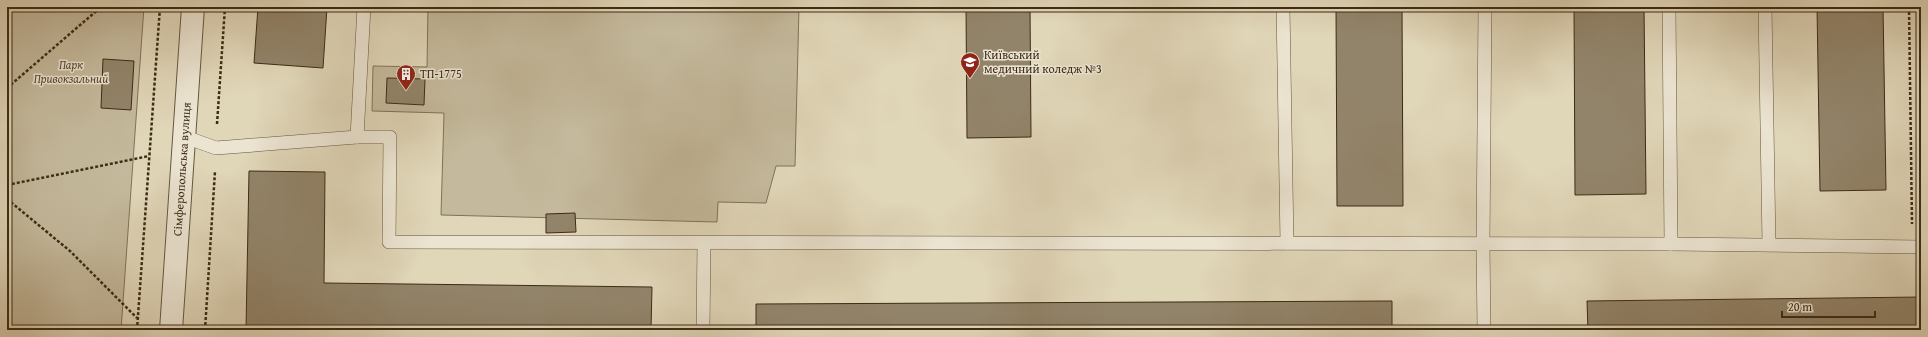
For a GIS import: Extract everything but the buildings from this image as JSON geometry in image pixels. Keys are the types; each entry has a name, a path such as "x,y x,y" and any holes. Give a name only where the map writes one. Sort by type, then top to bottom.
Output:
{"street":[{"name":"Сімферопольська вулиця","path":"171,330 193,7"}],"lane":[{"path":"357,137 364,7"},
{"path":"1283,7 1288,243"},
{"path":"1484,330 1483,244 1485,7"},
{"path":"1669,7 1672,244"},
{"path":"1765,7 1768,244"},
{"path":"184,137 216,148 357,137 390,137 389,242 1768,244 1917,247"},
{"path":"703,330 704,243"}],"path":[{"path":"7,88 101,7"},
{"path":"137,330 160,7"},
{"path":"1909,7 1917,247"},
{"path":"7,185 149,156"},
{"path":"7,199 70,251 138,318"}],"green space":[{"name":"Парк Привокзальний","path":"7,7 144,7 121,330 7,330"},
{"path":"428,7 799,7 795,166 776,166 766,203 718,202 717,222 441,215 444,113 372,111 373,66 427,67"}],"place":[{"name":"Київський медичний коледж №3","path":"970,79"},
{"name":"ТП-1775","path":"406,91"}]}
